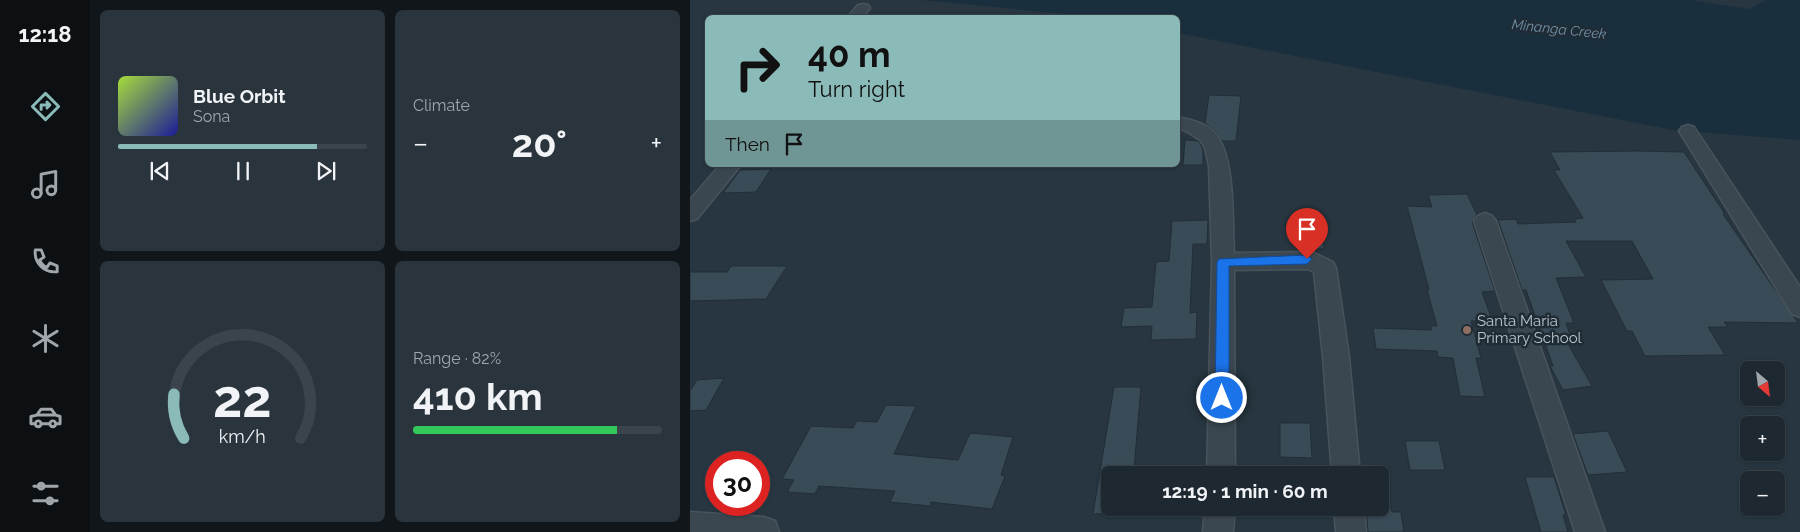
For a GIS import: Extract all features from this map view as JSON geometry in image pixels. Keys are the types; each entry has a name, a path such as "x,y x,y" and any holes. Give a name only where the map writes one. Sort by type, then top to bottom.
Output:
{"street":[{"path":"1180,123 1190,125 1204,132 1217,153 1223,262 1221,466"},
{"path":"1688,131 1800,307"},
{"path":"690,214 729,167"},
{"path":"1485,221 1590,532"},
{"path":"1223,262 1312,260 1325,268 1336,357 1345,466"},
{"path":"1218,532 1219,516"},
{"path":"1350,516 1352,532"},
{"path":"690,526 764,532"}],"water":[{"name":"Minanga Creek","path":"922,0 1690,0 1749,9 1766,0 1800,0 1800,140 1673,130 1180,33 1180,15 1076,15"}],"building":[{"path":"1209,95 1241,96 1236,141 1222,141 1215,131 1205,123"},
{"path":"1185,140 1199,141 1203,150 1203,165 1183,165"},
{"path":"1550,152 1684,152 1725,214 1723,214 1798,323 1724,322 1728,327 1708,327 1725,355 1645,356 1632,331 1627,331 1601,280 1653,279 1632,241 1566,241 1586,277 1556,278 1574,323 1566,323 1571,337 1564,337 1592,386 1563,390 1550,366 1553,366 1526,290 1522,290 1498,220 1516,219 1518,224 1576,222 1574,219 1583,218 1554,170 1560,170"},
{"path":"771,169 756,192 723,193 740,170"},
{"path":"1467,194 1477,215 1472,222 1495,291 1482,292 1492,320 1471,321 1481,358 1476,358 1485,397 1460,396 1453,358 1438,357 1437,351 1376,349 1373,328 1432,330 1431,326 1437,326 1407,206 1432,207 1428,195"},
{"path":"1295,216 1322,217 1324,249 1295,248"},
{"path":"1208,220 1207,244 1193,244 1190,313 1197,312 1196,339 1151,340 1152,326 1121,327 1124,308 1152,307 1156,262 1169,261 1172,221"},
{"path":"731,266 787,266 766,299 690,301 690,272 727,272"},
{"path":"724,378 706,410 690,411 690,391 697,380"},
{"path":"1114,387 1141,387 1134,466 1101,466 1101,514 1093,514"},
{"path":"886,405 916,406 894,454 958,460 970,433 1013,437 1001,475 1005,476 992,509 931,502 930,506 890,502 895,491 819,486 815,494 787,492 794,480 782,479 811,426 853,428 857,421 877,422"},
{"path":"1280,423 1310,423 1312,458 1280,457"},
{"path":"1608,431 1627,472 1588,475 1573,434"},
{"path":"1405,441 1439,441 1445,470 1410,470"},
{"path":"1525,477 1554,477 1566,515 1563,515 1568,532 1541,532"},
{"path":"1389,508 1391,508 1392,512 1401,512 1404,532 1368,532 1367,516 1389,516"}],"place":[{"name":"Santa Maria Primary School","path":"1467,330"}],"route":[{"path":"1222,398 1223,262 1307,259"}]}
